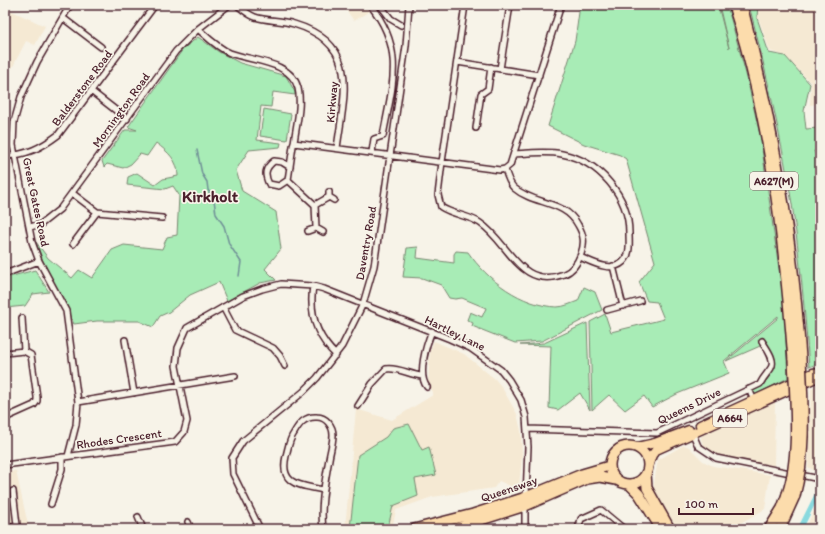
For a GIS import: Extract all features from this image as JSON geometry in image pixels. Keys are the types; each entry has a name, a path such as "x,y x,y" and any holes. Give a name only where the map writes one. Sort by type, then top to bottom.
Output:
{"highway":[{"name":"A627(M)","path":"733,5 754,83 777,199 797,359"},
{"name":"A627(M)","path":"742,5 764,93 780,167 793,264 797,359 803,436 798,483 769,529"},
{"path":"661,529 639,494 629,484 616,480 612,474 609,466 613,453 618,448 624,446 637,447 646,456 647,488 670,529"},
{"name":"Queensway","path":"526,501 582,474 609,466"},
{"path":"629,484 637,482 647,470"},
{"name":"Queensway","path":"454,529 587,479 600,477 616,480"},
{"name":"A627(M)","path":"780,529 791,495"},
{"name":"Queensway","path":"414,529 475,522"}],"main road":[{"name":"A664","path":"755,403 813,373 820,372"},
{"name":"A664","path":"647,470 656,450 755,403 820,376"},
{"name":"A664","path":"637,447 692,432"}],"street":[{"name":"Great Gates Road","path":"68,456 76,425 78,402 66,311 39,261 32,242 13,145 14,122 21,97 37,62 70,5"},
{"name":"Balderstone Road","path":"5,156 16,156 27,153 45,145 58,135 155,5"},
{"name":"Mornington Road","path":"30,227 41,224 60,209 176,51 198,29 229,5"},
{"name":"Kirkway","path":"237,5 254,17 294,24 310,31 325,40 338,54 344,72 345,87 337,148"},
{"path":"370,5 385,26 392,50 394,79 383,136 374,139 372,152"},
{"path":"380,5 393,20 401,25"},
{"name":"Daventry Road","path":"260,529 233,474 231,461 233,454 242,440 303,392 336,355 363,304 374,266 391,155 409,5"},
{"path":"465,5 438,195 441,207 451,213 467,217 480,223 489,231 522,269 536,276 551,278 565,274 575,266 580,257 584,245 582,231 574,218 563,209 523,194 514,187 508,180 505,169"},
{"path":"500,68 510,5"},
{"path":"294,143 372,152 500,170 505,169 510,165 514,154 561,5"},
{"path":"63,18 101,47"},
{"path":"385,26 393,20"},
{"path":"198,29 218,46 230,53 277,67 290,74 298,87 298,98 294,143 288,180 279,186 269,184 265,175 267,166 274,161 282,162 290,167"},
{"path":"457,62 539,75"},
{"path":"476,128 481,94 488,89 491,67"},
{"path":"91,91 127,119"},
{"path":"514,154 540,152 563,154 584,162 605,177 621,196 629,223 629,252 623,262 613,266 603,266 580,257"},
{"path":"288,180 315,205 316,228"},
{"path":"72,193 97,212 162,218"},
{"path":"315,205 329,195 334,200"},
{"path":"73,244 97,212"},
{"path":"308,230 316,228 323,232"},
{"path":"5,274 39,261"},
{"path":"613,266 623,306"},
{"name":"Rhodes Crescent","path":"68,456 175,442 184,432 187,421 176,366 178,348 187,328 243,296 281,284 313,286 324,288 363,304"},
{"path":"313,286 310,303 316,326 324,341 336,355"},
{"path":"607,310 640,301"},
{"name":"Hartley Lane","path":"363,304 432,331 470,348 501,370 509,380 521,400 527,429 528,447 525,529"},
{"path":"223,307 235,330 272,348 280,356 285,366"},
{"path":"22,318 24,351"},
{"path":"427,387 422,376 424,355 432,331"},
{"path":"125,340 134,393"},
{"name":"Queens Drive","path":"527,429 657,433 760,384 764,375 772,367 772,361 762,342"},
{"path":"5,353 24,351 31,355 37,401 26,409 5,418"},
{"path":"358,406 372,384 386,369 393,368 412,375 422,376"},
{"path":"78,402 235,376"},
{"path":"749,389 755,403"},
{"path":"323,490 294,484 286,475 283,467 291,437 300,423 311,416 322,417 330,424 333,434 323,490 321,515 323,529"},
{"path":"692,432 698,446 716,458 818,478"},
{"path":"5,465 68,456"},
{"path":"51,504 62,469 62,457"},
{"path":"7,529 17,525 13,491"},
{"path":"578,529 581,519 601,510 624,529"},
{"path":"138,517 143,529"},
{"path":"188,522 191,529"}],"shaded area":[{"path":"335,5 367,5 371,10 354,21 347,11"},
{"path":"759,5 820,5 820,104 810,105 811,83 785,56 770,51 758,17"},
{"path":"5,8 45,26 35,45 26,41 5,82"},
{"path":"434,341 464,354 495,379 501,386 517,414 521,431 522,456 519,486 517,489 499,481 494,488 432,497 396,510 392,529 345,529 356,409 392,420 433,395 433,392 428,384 430,351"},
{"path":"820,384 820,467 815,471 808,467 811,389"},
{"path":"775,401 774,466 720,456 710,452 704,447 701,439 702,434"},
{"path":"684,445 689,447 703,461 713,466 770,475 765,509 730,529 677,529 661,508 653,489 658,460"},
{"path":"16,471 30,529 5,529 5,472"},
{"path":"820,499 820,529 805,529"}],"green space":[{"path":"580,5 718,5 729,48 719,5 727,5 746,74 760,135 784,304 788,378 755,395 753,391 764,384 774,370 772,352 767,343 726,361 778,318 778,316 724,361 729,373 677,394 652,407 644,396 625,410 609,395 592,410 590,322 605,314 611,332 664,319 657,302 647,301 639,282 655,262 626,159 620,155 584,144 548,126 575,41"},
{"path":"749,5 758,5 757,18 769,53 785,56 810,84 804,111 806,129 818,128 817,149 814,151 820,170 818,204 820,363 809,367 802,286 792,204 773,104"},
{"path":"198,37 219,52 240,63 286,76 295,92 295,95 273,92 271,107 261,106 257,140 281,143 280,147 249,150 236,170 242,191 276,212 281,249 265,269 276,280 260,283 227,301 219,282 190,295 169,312 160,316 153,327 139,321 97,321 74,324 43,261 36,242 48,258 72,278 79,270 92,278 112,250 124,245 162,249 167,237 177,235 179,195 173,186 165,189 127,185 128,177 137,173 155,185 163,179 178,176 176,165 168,153 156,143 147,156 140,154 131,164 123,168 107,164 104,167 102,161 125,130 137,130 128,127 183,49"},
{"path":"264,109 291,114 287,140 260,136"},
{"path":"418,247 417,258 454,263 454,254 456,251 468,252 485,272 506,290 531,302 557,307 565,306 578,301 584,287 595,292 602,310 542,341 515,343 472,326 473,323 467,320 470,312 482,317 486,308 462,298 449,298 441,285 422,278 403,277 407,248"},
{"path":"35,270 49,292 33,294 25,306 5,308 5,278"},
{"path":"587,323 590,410 580,393 558,410 549,408 551,346 520,345 544,343"},
{"path":"409,424 422,450 429,447 436,475 415,479 418,496 393,506 388,527 350,529 358,455 386,437 393,428"}],"waterway":[{"path":"197,150 202,174 207,182 208,190 214,200 216,214 224,226 229,244 241,262 239,276"},
{"path":"800,529 820,489"}],"district":[{"name":"Kirkholt","path":"210,196"}]}
